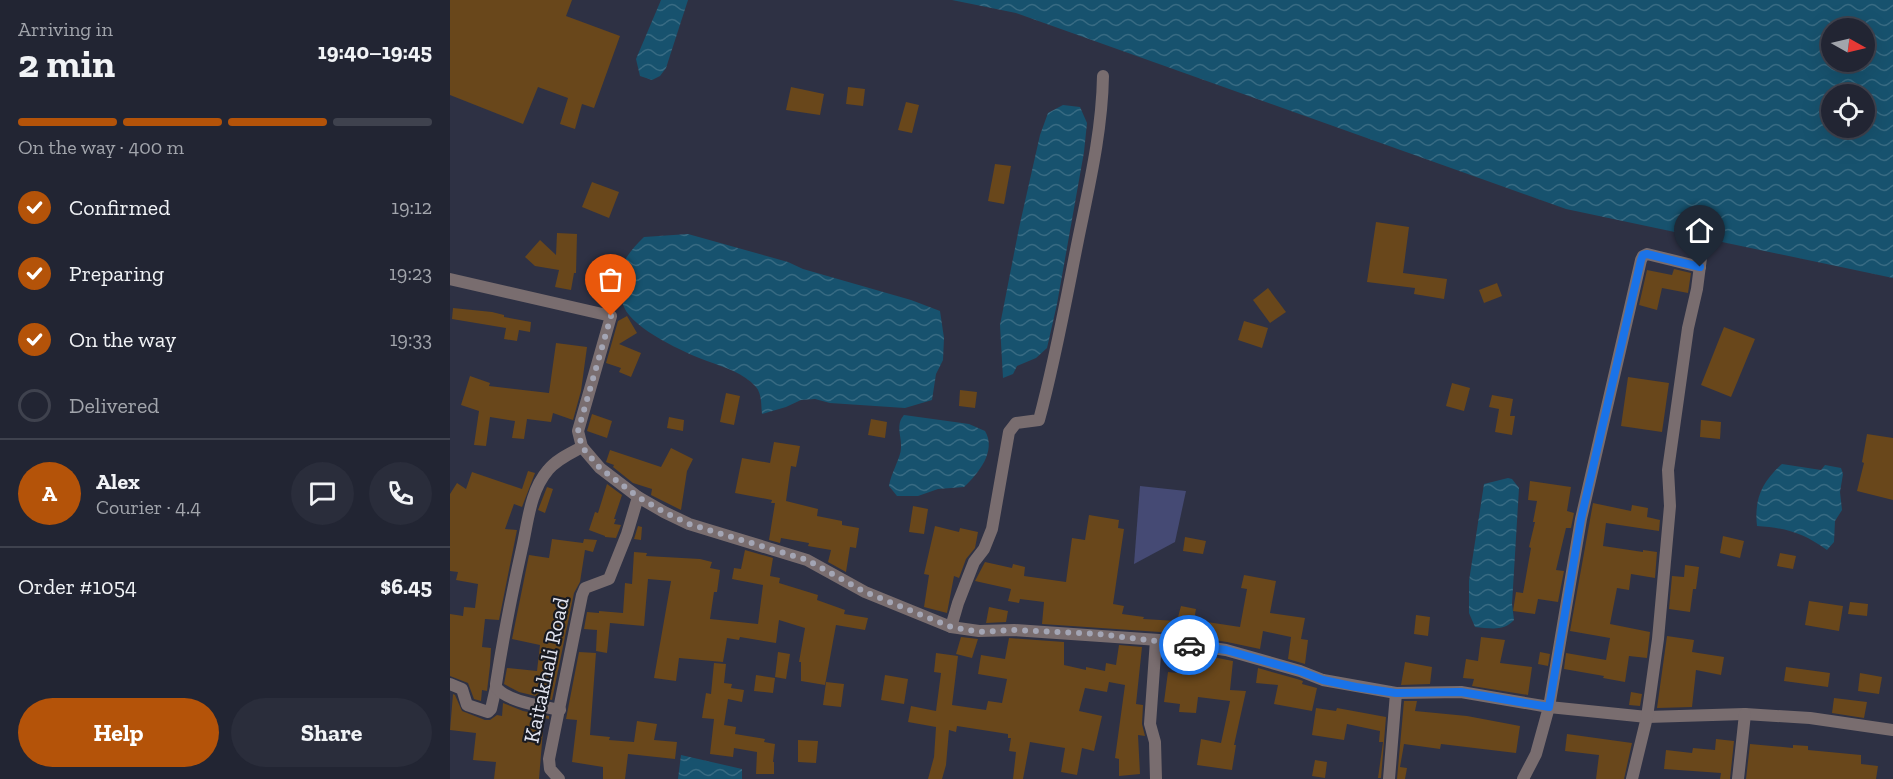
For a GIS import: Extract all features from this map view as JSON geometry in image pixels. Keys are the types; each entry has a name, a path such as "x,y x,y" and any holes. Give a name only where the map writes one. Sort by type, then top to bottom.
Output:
{"street":[{"path":"951,627 974,562 984,549 992,529 1009,432 1016,423 1039,420 1061,327 1090,183 1102,118 1103,76"},
{"path":"1632,779 1647,717 1658,639 1670,506 1668,470 1688,328 1702,250"},
{"path":"1523,779 1536,754 1549,707 1581,519 1641,260 1643,255 1647,254 1700,267"},
{"path":"450,279 611,316 578,431 582,447 600,468 638,497 689,524 807,560 865,592 951,627 979,632 1014,630 1156,640 1226,650 1300,671 1323,680 1396,693 1461,692 1549,707 1647,717 1745,714 1810,718 1893,730"},
{"path":"450,684 462,688 467,705 488,712 491,709 507,614 529,513 539,485 548,470 559,460 582,447"},
{"name":"Kaitakhali Road","path":"559,779 550,769 549,759 582,595 585,588 609,579 627,534 638,497"},
{"path":"1156,640 1150,724 1155,742 1156,779"},
{"path":"496,687 504,695 534,705 560,710"},
{"path":"1389,779 1396,693"},
{"path":"1738,779 1745,714"}],"shaded area":[{"path":"1140,486 1186,491 1175,542 1134,564"}],"water":[{"path":"661,0 688,0 666,68 660,76 652,80 640,76 636,59"},
{"path":"952,0 1893,0 1893,278 1566,209 1016,13"},
{"path":"1063,105 1080,107 1087,123 1057,304 1047,348 1036,358 1017,366 1013,374 1003,378 1000,325 1019,228 1040,135 1048,113"},
{"path":"688,234 788,262 803,269 911,300 940,311 944,338 943,360 936,374 932,400 905,408 830,403 815,399 801,400 762,414 759,393 746,378 686,352 648,332 629,315 623,305 620,276 624,262 638,243 644,237"},
{"path":"904,415 969,424 985,431 989,446 984,462 964,487 938,489 918,496 897,496 889,486 901,452 899,427"},
{"path":"1782,464 1821,470 1825,465 1841,468 1843,474 1840,492 1842,510 1835,521 1834,542 1827,550 1794,532 1757,526 1758,499 1769,477"},
{"path":"1512,479 1519,488 1512,604 1514,620 1501,628 1475,627 1469,613 1469,581 1484,484"},
{"path":"681,755 742,769 742,779 678,779"}],"building":[{"path":"450,0 572,0 566,16 620,36 594,108 582,104 575,129 560,124 568,98 538,87 523,124 450,95"},
{"path":"791,87 824,94 820,115 786,110"},
{"path":"848,87 865,89 863,106 846,104"},
{"path":"906,102 919,105 912,133 898,130"},
{"path":"995,164 1011,166 1004,204 988,201"},
{"path":"592,182 619,192 609,218 582,207"},
{"path":"1376,222 1409,227 1403,273 1447,279 1444,299 1414,294 1415,288 1367,282"},
{"path":"557,233 577,234 576,273 574,273 571,290 555,287 559,270 535,266 525,257 540,240 556,255"},
{"path":"1674,269 1691,273 1688,293 1662,288 1657,310 1639,305 1647,270 1672,275"},
{"path":"1497,283 1502,296 1484,303 1479,290"},
{"path":"1268,288 1286,312 1270,323 1253,300"},
{"path":"453,308 492,312 504,315 504,317 531,322 530,332 519,330 517,341 504,339 506,328 452,319"},
{"path":"627,316 637,333 619,344 641,353 631,377 619,372 621,368 606,363 618,321"},
{"path":"1244,321 1268,328 1262,348 1238,340"},
{"path":"1724,327 1755,339 1731,397 1701,385"},
{"path":"556,343 587,347 581,391 573,420 553,413 551,422 527,419 524,439 512,438 515,421 490,417 486,446 474,445 479,411 461,405 470,376 490,383 489,386 549,393"},
{"path":"1628,377 1669,383 1662,432 1621,426"},
{"path":"1452,383 1470,388 1464,411 1446,406"},
{"path":"960,390 977,392 975,408 959,406"},
{"path":"726,393 740,396 734,425 720,422"},
{"path":"1492,395 1513,399 1510,416 1515,416 1512,435 1495,432 1499,409 1489,407"},
{"path":"592,414 612,421 607,438 587,431"},
{"path":"669,417 684,420 683,431 667,428"},
{"path":"871,419 887,422 885,438 868,435"},
{"path":"1701,420 1721,422 1720,439 1700,437"},
{"path":"1867,434 1893,438 1893,500 1857,491 1864,463 1862,462"},
{"path":"774,442 800,446 796,467 791,466 786,501 818,509 817,516 842,521 842,525 859,528 856,548 850,547 846,572 828,562 831,550 781,538 780,543 769,540 775,503 771,503 772,500 735,493 742,458 770,463"},
{"path":"671,448 693,459 687,471 681,510 651,495 652,489 633,483 613,467 614,465 606,462 610,450 661,467"},
{"path":"528,471 535,473 522,507 514,504 505,529 517,530 499,620 485,619 482,647 491,648 487,691 482,690 481,701 474,699 468,683 450,676 450,614 463,616 464,607 475,608 478,584 456,580 458,572 450,571 450,494 457,483 466,489 472,472 522,489"},
{"path":"1530,481 1571,487 1567,511 1574,513 1571,528 1566,528 1556,570 1564,571 1558,602 1538,599 1535,614 1513,611 1516,592 1523,593 1535,522 1533,522 1537,501 1528,500"},
{"path":"607,484 622,495 614,519 616,519 614,524 621,525 616,538 605,537 589,530 595,512 598,513"},
{"path":"547,487 553,489 545,513 538,510"},
{"path":"1593,503 1631,511 1632,505 1648,508 1647,517 1660,520 1659,531 1606,523 1603,546 1657,552 1655,578 1631,574 1629,590 1617,588 1610,624 1650,632 1647,658 1629,656 1625,682 1564,669 1566,653 1606,660 1610,638 1570,631"},
{"path":"913,506 928,509 924,534 909,532"},
{"path":"1089,515 1119,520 1118,528 1124,529 1113,604 1124,606 1122,614 1144,617 1143,619 1177,621 1181,606 1196,609 1194,620 1240,627 1247,589 1241,588 1244,575 1276,581 1270,613 1305,618 1301,639 1308,640 1305,664 1288,659 1291,637 1263,631 1260,649 1160,632 1042,624 1044,602 1020,599 1019,603 1008,601 1011,589 975,581 985,562 1012,568 1013,564 1025,567 1024,576 1066,582 1072,538 1085,540"},
{"path":"638,526 642,527 641,540 634,539"},
{"path":"935,526 959,532 960,528 978,532 975,548 966,559 959,578 954,576 947,613 924,607 929,575 924,574"},
{"path":"1723,536 1744,541 1740,558 1720,553"},
{"path":"1185,537 1206,541 1203,554 1183,551"},
{"path":"552,539 583,543 584,539 597,540 593,552 585,550 580,582 574,593 552,700 519,692 504,684 507,668 537,671 540,645 512,639 529,555 549,558"},
{"path":"745,550 773,558 770,576 780,578 779,583 818,595 817,600 845,610 844,614 868,618 865,630 836,625 825,685 801,681 801,662 799,662 805,628 779,620 776,643 740,637 739,640 727,638 723,662 679,658 676,681 654,678 671,581 648,579 644,626 610,623 607,653 596,651 597,630 584,629 587,612 623,613 625,583 632,584 634,552 647,553 646,556 700,559 712,562 710,568 720,570 710,619 758,624 763,585 732,579 734,568 741,569"},
{"path":"1780,553 1796,556 1793,569 1777,566"},
{"path":"1685,565 1699,567 1690,612 1669,609 1672,576 1684,577"},
{"path":"1809,601 1843,606 1839,631 1805,625"},
{"path":"1850,602 1868,604 1867,616 1848,614"},
{"path":"989,607 1008,611 1006,622 986,623"},
{"path":"1416,615 1430,617 1428,636 1414,634"},
{"path":"1667,636 1694,640 1692,652 1724,657 1721,675 1696,670 1692,707 1657,708"},
{"path":"961,637 978,639 972,658 956,654"},
{"path":"1481,637 1505,640 1500,663 1532,667 1528,695 1472,686 1474,679 1463,678 1466,659 1478,661"},
{"path":"1009,638 1064,642 1064,665 1086,670 1086,667 1105,671 1106,663 1116,665 1119,645 1142,647 1136,704 1143,705 1142,724 1145,736 1138,735 1140,774 1119,776 1119,759 1115,758 1125,685 1109,682 1107,692 1085,688 1079,711 1102,716 1094,751 1082,748 1077,775 1061,772 1065,748 1030,742 1023,779 1013,779 1016,752 1009,751 1011,738 1008,738 1008,734 957,726 956,732 949,730 946,765 942,779 928,779 934,757 936,727 908,722 911,706 936,711 941,673 934,672 936,653 958,656 952,705 986,710 988,701 1002,703 1007,679 978,674 981,655 1005,659"},
{"path":"579,652 596,653 590,735 610,737 609,740 634,742 637,721 657,724 654,740 677,742 675,759 628,754 625,779 603,779 603,767 572,762 577,720 566,719"},
{"path":"778,652 790,654 786,679 775,677"},
{"path":"1540,652 1550,654 1548,666 1538,664"},
{"path":"1192,653 1233,661 1230,690 1246,691 1234,745 1236,745 1232,770 1197,765 1201,739 1221,743 1230,701 1198,697 1196,713 1179,712 1180,704 1164,702 1168,672 1188,674"},
{"path":"1405,662 1432,667 1430,684 1401,685"},
{"path":"714,663 726,664 724,683 732,684 731,688 744,690 742,702 728,699 724,725 736,727 735,734 765,739 764,742 775,744 774,774 756,774 757,752 734,748 733,757 710,754 714,719 702,718 706,693 711,694"},
{"path":"1786,667 1830,673 1828,687 1784,681"},
{"path":"1258,668 1303,681 1302,684 1317,688 1312,711 1274,704 1278,685 1256,683"},
{"path":"1860,673 1882,677 1879,694 1858,691"},
{"path":"756,675 775,678 773,693 754,691"},
{"path":"885,675 908,679 904,704 881,700"},
{"path":"826,682 844,684 841,707 823,705"},
{"path":"1631,692 1642,694 1640,706 1629,705"},
{"path":"453,694 462,711 485,720 490,720 497,715 502,716 503,703 523,711 549,716 549,719 544,718 539,779 494,779 496,762 473,760 476,733 450,730"},
{"path":"1834,698 1867,702 1864,718 1832,713"},
{"path":"1404,701 1417,701 1415,711 1467,716 1520,726 1516,753 1441,744 1440,749 1404,744 1400,767 1407,768 1405,779 1397,779"},
{"path":"1316,708 1336,711 1337,708 1386,717 1381,778 1378,778 1383,742 1379,742 1380,731 1347,724 1344,740 1312,735"},
{"path":"1567,734 1632,743 1624,779 1596,779 1599,755 1565,751"},
{"path":"1716,739 1734,741 1730,779 1720,779 1721,773 1664,769 1666,750 1692,753 1693,748 1715,750"},
{"path":"798,740 818,741 816,763 798,762"},
{"path":"1750,744 1793,748 1793,745 1808,746 1808,750 1861,755 1861,764 1878,766 1876,779 1746,779"},
{"path":"1315,760 1327,762 1325,778 1312,776"}],"way so far":[{"path":"611,316 578,431 582,447 600,468 638,497 664,512 689,524 807,560 865,592 951,627 979,632 1014,630 1098,634 1189,645"}],"route":[{"path":"1189,645 1226,650 1300,671 1323,680 1356,687 1396,693 1461,692 1549,707 1581,519 1641,260 1643,255 1647,254 1700,267"}]}
